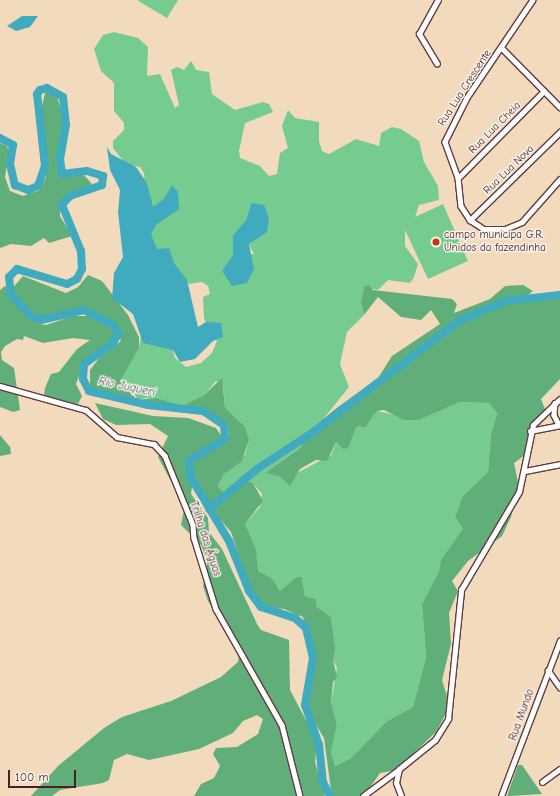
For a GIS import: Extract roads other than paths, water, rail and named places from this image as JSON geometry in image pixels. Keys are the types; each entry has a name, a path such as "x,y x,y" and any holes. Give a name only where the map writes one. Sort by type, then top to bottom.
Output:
{"street":[{"path":"437,64 420,34 438,0"},
{"name":"Rua Lua Crescente","path":"470,220 459,198 458,178 446,147 446,134 533,0"},
{"path":"502,48 560,107"},
{"name":"Rua Lua Cheia","path":"458,178 544,91"},
{"name":"Rua Lua Nova","path":"470,220 560,132"},
{"path":"470,220 490,230 516,225 527,218 560,179"},
{"name":"Trilha das Águas","path":"0,386 86,410 117,437 154,444 165,456 193,525 216,609 282,725 300,796"},
{"path":"363,796 435,740 448,719 458,598 519,492 525,471 530,431 560,399"},
{"path":"530,431 559,425 554,415 555,403"},
{"path":"525,471 560,464"},
{"name":"Rua Mundo","path":"501,796 560,641"},
{"path":"548,670 560,687"},
{"path":"399,769 396,783 401,796"},
{"path":"542,782 560,769"}],"water":[{"path":"22,16 38,16 30,27 16,31 7,26"},
{"path":"107,147 111,154 136,167 147,183 153,207 164,199 172,185 178,192 179,209 157,224 151,234 157,249 169,248 174,263 187,280 198,327 206,322 221,323 223,337 213,341 195,359 180,362 173,350 143,343 133,314 112,298 114,273 123,257 118,212 120,190 110,170"},
{"path":"251,203 264,205 269,219 267,232 249,244 254,269 247,283 232,286 222,271 233,255 233,235 246,220"}],"waterway":[{"name":"Rio Juqueri","path":"0,138 13,145 10,164 15,185 28,190 38,186 45,166 37,94 40,90 47,88 63,97 66,125 60,159 62,174 87,171 103,176 102,185 70,196 62,205 81,251 82,269 77,279 67,284 17,269 9,277 11,295 31,316 41,320 84,310 113,325 118,334 113,343 84,364 83,379 89,391 148,405 203,411 224,425 225,439 189,461 191,478 229,541 249,591 261,607 295,618 306,628 313,658 305,705 319,745 323,782 330,796"},
{"path":"209,509 257,469 312,433 457,322 505,301 560,295"}],"place":[{"name":"campo municipa G.R. Unidos da fazendinha","path":"436,242"}]}
